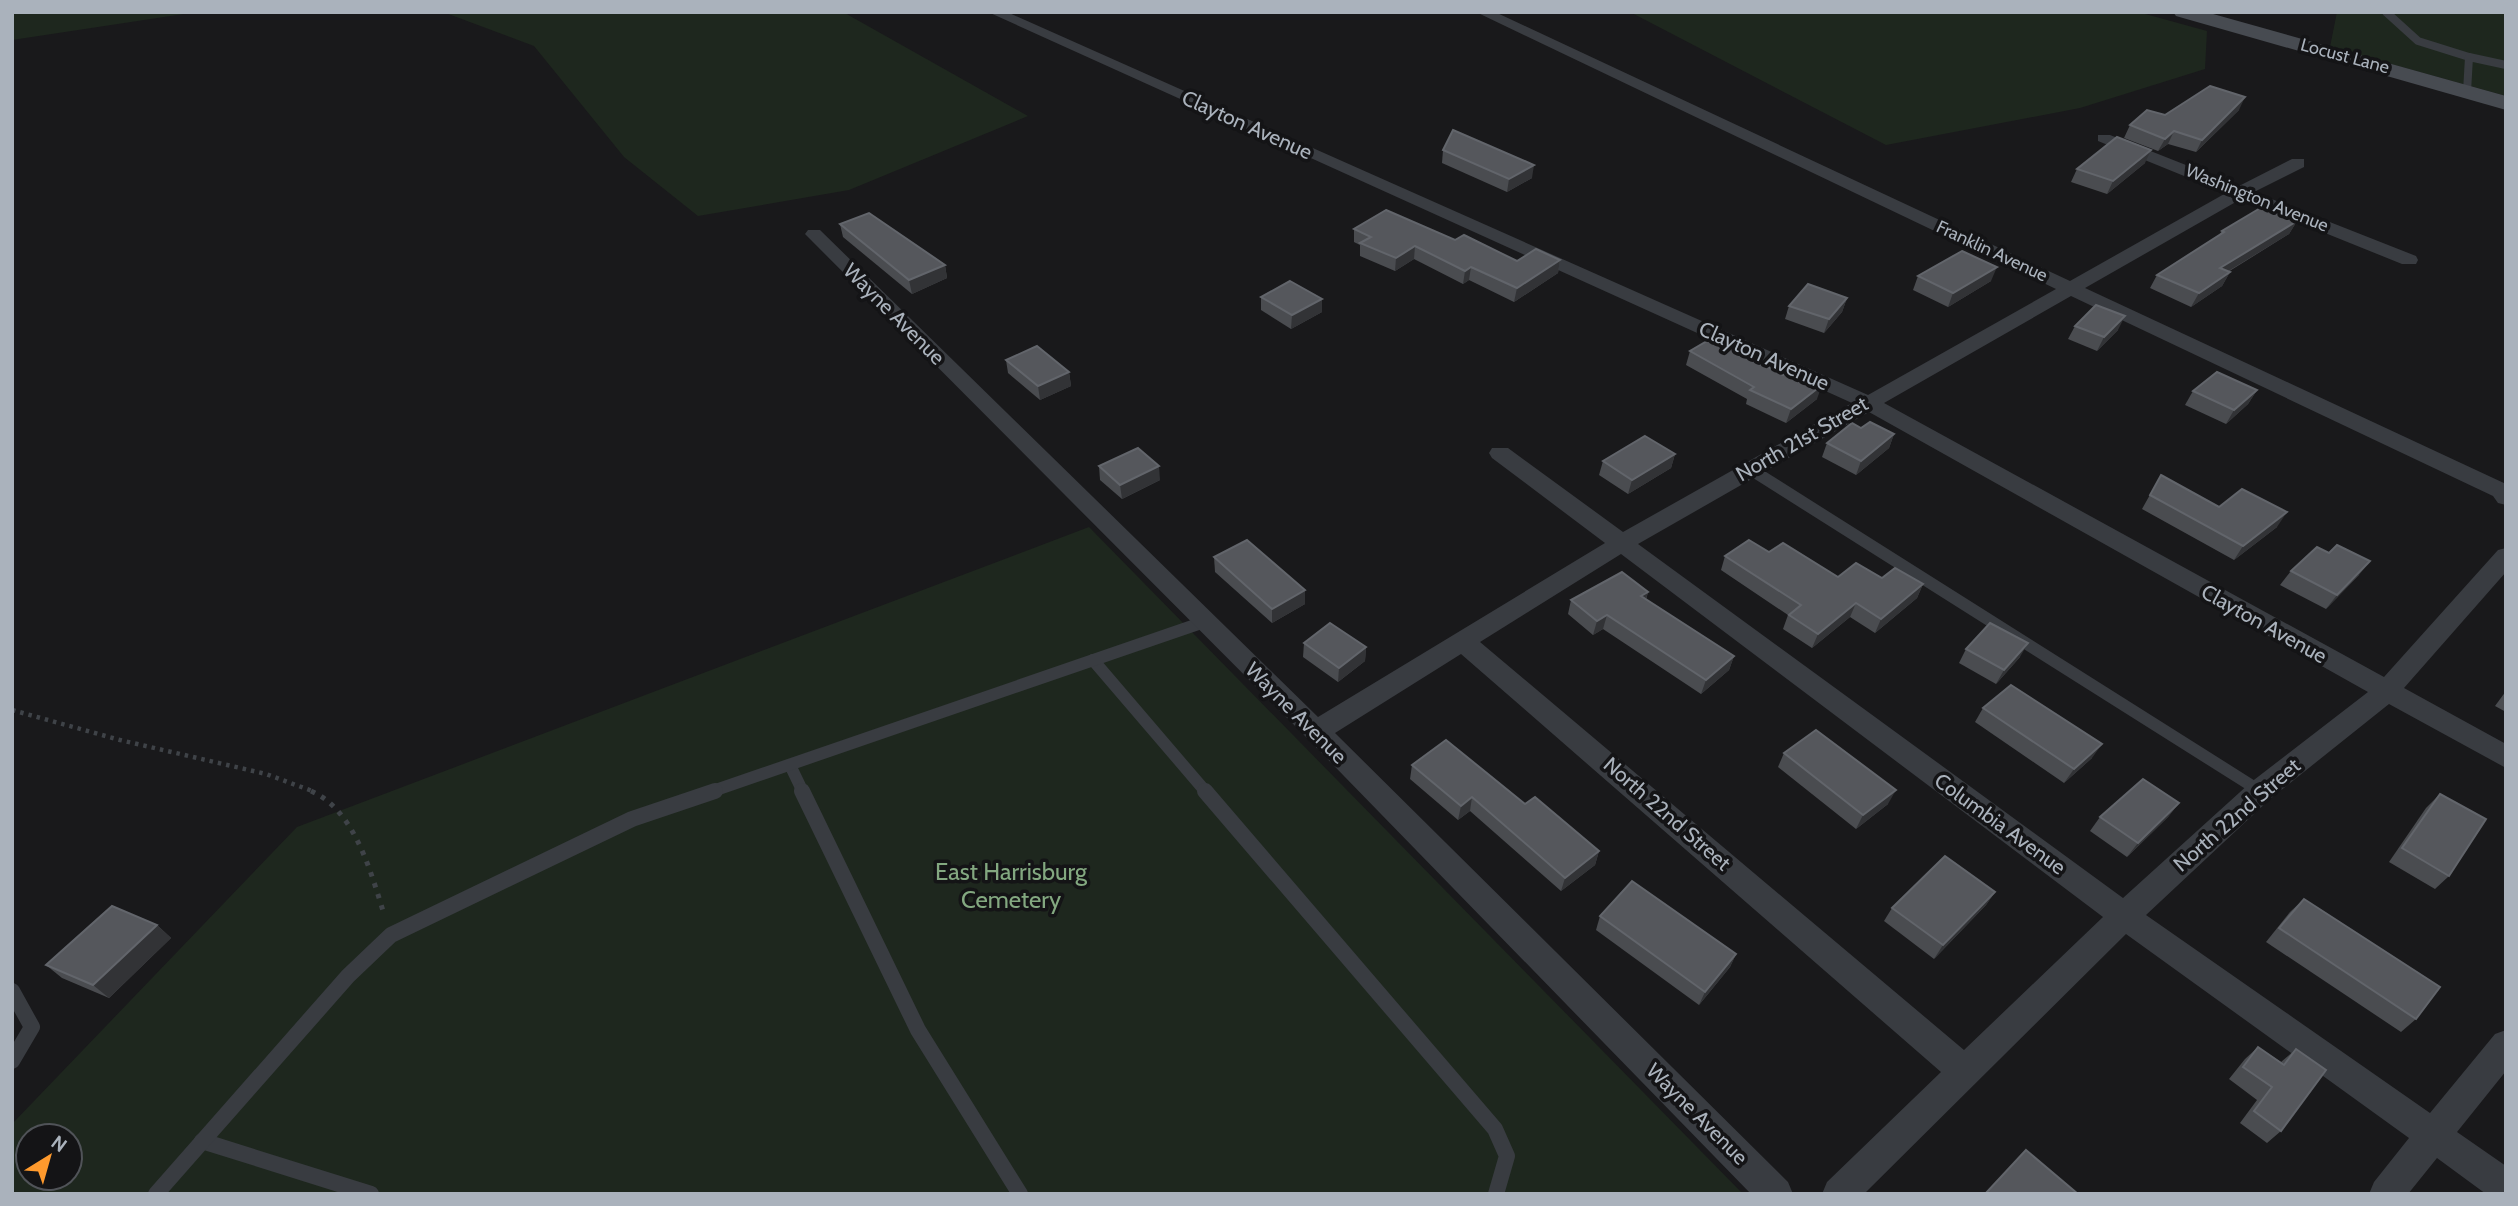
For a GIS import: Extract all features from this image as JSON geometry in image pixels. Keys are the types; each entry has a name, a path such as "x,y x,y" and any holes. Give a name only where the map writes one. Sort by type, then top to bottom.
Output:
{"street":[{"name":"Clayton Avenue","path":"995,12 1867,402 2506,757"},
{"name":"Franklin Avenue","path":"1483,12 2072,288 2503,495"},
{"name":"Locust Lane","path":"2183,12 2467,92"},
{"path":"2467,92 2502,114"},
{"name":"Washington Avenue","path":"2104,138 2409,260"},
{"name":"North 21st Street","path":"1316,731 1620,544 2242,191 2298,163"},
{"name":"Wayne Avenue","path":"814,234 1316,731 1776,1194"},
{"name":"Columbia Avenue","path":"1500,453 2124,916 2506,1187"},
{"name":"North 22nd Street","path":"1839,1194 2124,916 2260,791 2386,692 2506,556"},
{"name":"North 22nd Street","path":"1463,641 1965,1071"},
{"path":"2386,1194 2431,1134 2468,1096 2506,1045"}],"lane":[{"path":"2386,12 2418,41 2506,65"},
{"path":"2467,92 2469,57"},
{"path":"1750,469 2260,791"},
{"path":"156,1194 348,976 391,935 632,819 1204,622"},
{"path":"1093,660 1495,1129 1507,1156 1496,1194"},
{"path":"790,765 918,1030 1020,1194"},
{"path":"12,991 32,1027 12,1061"},
{"path":"202,1142 371,1194"}],"path":[{"path":"12,710 90,733 278,777 319,793 331,803 358,844 391,935"}],"green space":[{"path":"12,12 197,12 12,40"},
{"path":"443,12 843,12 1028,116 849,190 698,216 624,157 534,46"},
{"path":"1630,12 2138,12 2207,31 2205,69 2080,108 1886,145"},
{"path":"2337,12 2506,12 2506,96 2330,47"},
{"name":"East Harrisburg Cemetery","path":"1089,527 1743,1194 12,1194 12,1124 297,827"}],"building":[{"path":"2210,86 2245,97 2202,140 2174,131 2165,139 2130,125 2147,110 2165,115"},
{"path":"1453,130 1534,165 1509,179 1443,150"},
{"path":"2117,137 2151,150 2113,181 2077,169"},
{"path":"2262,207 2297,221 2220,268 2230,272 2199,293 2157,275 2224,232 2222,231"},
{"path":"1386,210 1455,240 1464,235 1517,261 1536,249 1560,260 1517,288 1471,267 1465,271 1415,246 1396,258 1360,243 1371,237 1354,229"},
{"path":"869,213 945,265 909,280 840,224"},
{"path":"1962,251 1997,267 1953,293 1918,276"},
{"path":"1290,281 1322,299 1292,315 1261,297"},
{"path":"1808,284 1847,298 1829,319 1789,306"},
{"path":"2096,305 2125,316 2104,337 2075,326"},
{"path":"1714,337 1783,375 1790,370 1822,385 1791,409 1750,390 1754,387 1690,351"},
{"path":"1037,346 1069,372 1038,386 1006,360"},
{"path":"2217,372 2257,390 2234,410 2193,391"},
{"path":"1870,422 1894,434 1861,461 1827,443 1852,423 1861,428"},
{"path":"1645,436 1675,454 1632,480 1603,461"},
{"path":"1138,448 1159,466 1120,485 1099,466"},
{"path":"2161,475 2219,507 2242,489 2287,512 2243,546 2150,495"},
{"path":"1247,540 1305,590 1272,609 1214,557"},
{"path":"1749,540 1769,552 1783,543 1838,577 1856,563 1882,578 1895,568 1923,584 1881,619 1856,603 1818,634 1789,615 1801,605 1725,556"},
{"path":"2337,545 2370,561 2337,595 2291,571 2317,547 2329,553"},
{"path":"1622,572 1648,592 1641,596 1734,656 1706,680 1607,615 1597,621 1571,600"},
{"path":"1330,623 1366,647 1339,668 1304,643"},
{"path":"1990,623 2028,643 2004,670 1966,649"},
{"path":"2011,685 2102,744 2074,769 1983,708"},
{"path":"1816,730 1896,790 1863,815 1784,753"},
{"path":"1446,740 1525,804 1535,797 1599,851 1565,878 1472,797 1461,806 1412,765"},
{"path":"2143,779 2179,803 2138,843 2100,817"},
{"path":"2440,794 2486,819 2449,876 2402,848"},
{"path":"1945,856 1995,892 1943,945 1892,908"},
{"path":"1632,881 1736,954 1705,992 1600,916"},
{"path":"2304,899 2440,987 2416,1019 2279,928"},
{"path":"112,906 157,925 93,985 46,965"},
{"path":"2258,1047 2284,1065 2296,1049 2326,1070 2281,1131 2254,1111 2272,1087 2243,1067"},
{"path":"2026,1150 2078,1194 1985,1194"}]}
